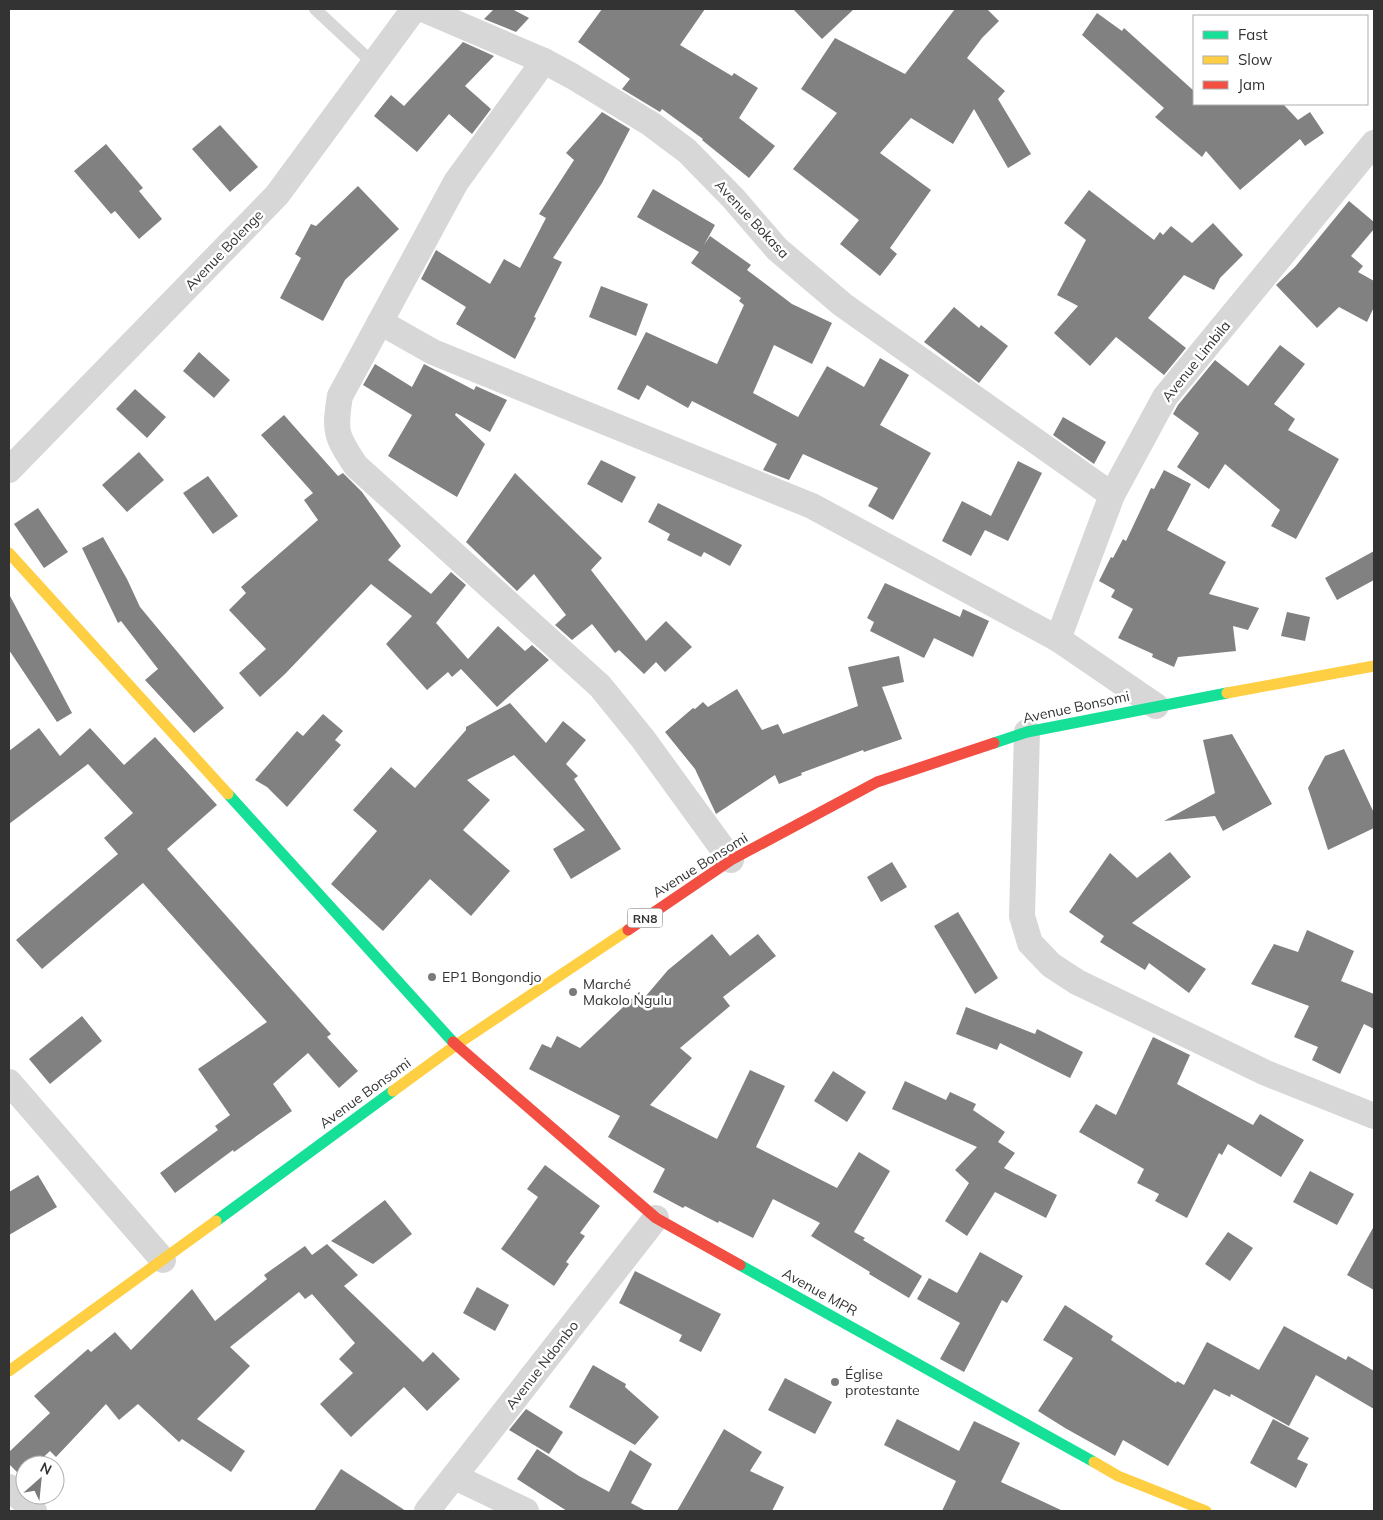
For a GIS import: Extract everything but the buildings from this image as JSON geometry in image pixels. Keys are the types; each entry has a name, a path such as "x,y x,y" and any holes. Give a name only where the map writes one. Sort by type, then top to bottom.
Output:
{"main road":[{"name":"Avenue MPR","path":"9,553 456,1045 656,1218 1118,1476 1206,1511"},
{"name":"Avenue Bonsomi","path":"9,1371 456,1045 731,860 876,782 1026,732 1374,666"}],"street":[{"name":"Avenue Bolenge","path":"9,470 277,195 372,63 414,9"},
{"name":"Avenue Bokasa","path":"424,9 572,76 651,124 687,151 733,198 777,249 843,305 1112,495"},
{"path":"544,62 456,182 380,322 340,396 336,420 339,441 356,466 600,686 643,739 731,860"},
{"name":"Avenue Limbila","path":"1058,639 1112,495 1165,397 1374,143"},
{"path":"380,322 433,352 812,506 1058,639 1156,706"},
{"path":"1026,732 1022,916 1030,943 1051,965 1077,982 1266,1072 1374,1116"},
{"path":"9,1082 163,1260"},
{"name":"Avenue Ndombo","path":"427,1511 656,1218"},
{"path":"455,1477 526,1511"},
{"path":"9,1487 34,1511"}],"lane":[{"path":"315,9 372,63"}],"traffic: fast":[{"path":"994,743 1027,732 1227,693"},
{"path":"228,794 453,1042"},
{"path":"216,1221 393,1091"},
{"path":"740,1265 1094,1462"}],"traffic: slow":[{"path":"9,553 228,794"},
{"path":"1227,693 1374,666"},
{"path":"393,1091 456,1045 628,930"},
{"path":"9,1371 216,1221"},
{"path":"1094,1462 1118,1476 1206,1511"}],"traffic: jam":[{"path":"628,930 731,860 877,782 994,743"},
{"path":"453,1042 656,1218 740,1265"}],"place":[{"name":"EP1 Bongondjo","path":"432,977"},
{"name":"Marché Makolo Ngulu","path":"573,992"},
{"name":"Église protestante","path":"835,1382"}]}
